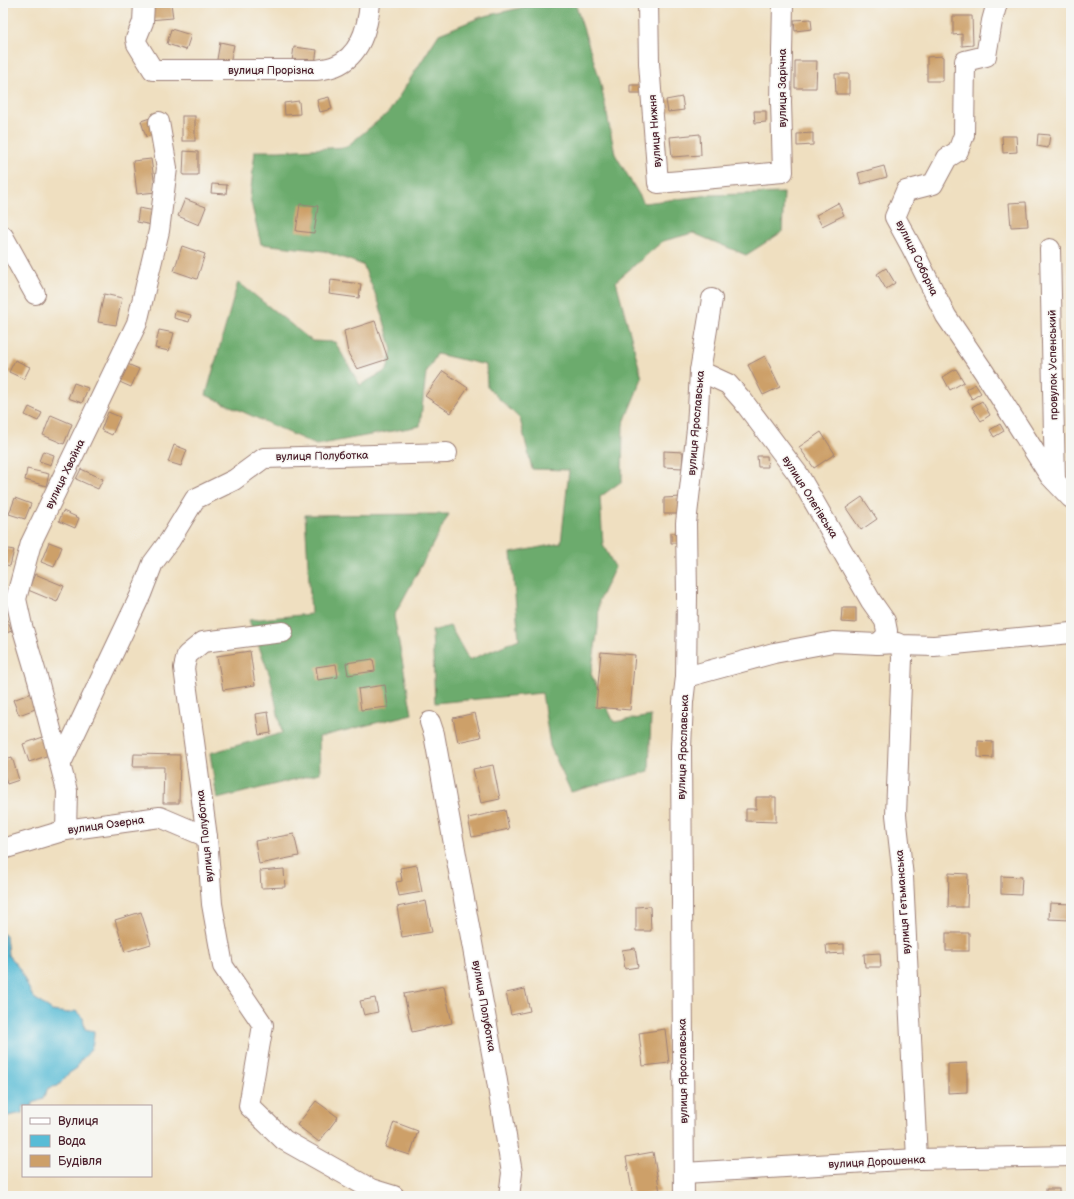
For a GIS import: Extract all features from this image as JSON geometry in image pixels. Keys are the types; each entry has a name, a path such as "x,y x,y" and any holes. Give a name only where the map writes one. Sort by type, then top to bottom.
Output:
{"street":[{"name":"вулиця Прорізна","path":"144,3 143,22 136,38 137,44 153,70 317,70 335,66 348,58 357,49 366,26 370,3"},
{"name":"вулиця Нижня","path":"648,3 649,63 658,183 783,172"},
{"name":"вулиця Зарічна","path":"783,3 781,102 783,172"},
{"name":"вулиця Соборна","path":"997,3 992,21 986,56 965,60 964,135 958,151 947,158 933,184 906,191 895,217 946,316 984,372 1050,476 1071,498"},
{"name":"вулиця Хвойна","path":"66,830 67,791 61,763 22,626 16,599 31,543 137,323 159,231 167,168 159,122"},
{"path":"3,236 35,294"},
{"name":"провулок Успенський","path":"1050,249 1055,481"},
{"name":"вулиця Ярославська","path":"684,1196 681,748 686,677 686,523 697,429 700,372 712,299"},
{"name":"вулиця Олегівська","path":"700,372 728,384 743,401 798,474 885,621 887,631 886,636 878,644"},
{"name":"вулиця Полуботка","path":"61,763 142,594 153,563 170,540 195,499 234,480 264,458 447,453"},
{"name":"вулиця Полуботка","path":"284,632 203,642 187,655 184,668 207,837 212,904 223,966 263,1025 249,1106 284,1140 370,1189 394,1196"},
{"path":"686,677 774,653 833,642 878,644 897,643 901,645 934,646 1071,633"},
{"name":"вулиця Гетьманська","path":"901,645 902,658 896,816 903,877 916,1159"},
{"name":"вулиця Полуботка","path":"430,722 434,734 496,1076 512,1173 509,1196"},
{"name":"вулиця Озерна","path":"3,849 66,830 160,817 207,837"},
{"name":"вулиця Дорошенка","path":"684,1173 916,1159 1071,1156"}],"green space":[{"path":"542,3 575,3 600,80 615,154 644,203 710,195 784,193 782,232 746,255 693,233 663,241 616,281 642,378 623,425 622,481 600,497 603,545 615,567 599,601 598,628 591,674 614,722 651,716 649,771 571,792 550,746 542,693 435,703 432,631 450,626 469,660 519,639 511,553 561,543 569,470 532,469 520,419 487,387 486,365 437,354 426,373 420,426 316,445 206,395 238,282 312,341 335,342 360,385 387,370 392,350 379,303 363,265 324,251 261,244 250,198 255,151 346,147 389,112 439,34 481,17"},
{"path":"449,514 394,616 412,714 319,737 320,773 217,799 210,753 282,733 270,676 249,620 311,614 305,515"}],"water":[{"path":"3,933 6,936 8,955 19,968 33,997 52,1011 68,1013 76,1011 83,1018 85,1029 94,1031 94,1037 90,1051 80,1061 77,1068 68,1074 58,1086 48,1088 43,1099 33,1103 32,1105 22,1105 22,1113 3,1117"}],"building":[{"path":"147,3 171,3 173,18 148,20"},
{"path":"238,3 253,3 253,4 238,5"},
{"path":"953,16 972,16 973,45 962,46 962,34 953,35"},
{"path":"811,19 812,29 795,31 794,20"},
{"path":"171,29 191,35 186,50 167,44"},
{"path":"220,42 234,45 229,68 216,65"},
{"path":"294,47 317,50 315,64 292,61"},
{"path":"943,56 943,81 927,81 927,57"},
{"path":"795,61 817,61 816,88 795,88"},
{"path":"835,74 849,74 849,94 836,94"},
{"path":"630,85 644,85 645,93 630,93"},
{"path":"329,97 332,109 320,112 317,100"},
{"path":"682,97 684,110 668,112 666,100"},
{"path":"299,101 300,114 285,115 284,103"},
{"path":"754,111 766,111 766,122 755,123"},
{"path":"182,116 195,116 195,141 182,141"},
{"path":"153,117 158,133 146,137 141,121"},
{"path":"813,133 813,145 797,146 797,134"},
{"path":"700,134 701,155 672,157 670,137"},
{"path":"1038,134 1050,135 1048,148 1037,146"},
{"path":"1002,136 1016,136 1017,152 1003,153"},
{"path":"184,151 198,152 198,175 183,175"},
{"path":"151,159 156,192 137,194 133,161"},
{"path":"884,166 887,177 861,184 858,173"},
{"path":"212,184 227,185 226,194 211,193"},
{"path":"185,199 206,207 199,225 178,216"},
{"path":"1026,202 1028,226 1011,227 1009,203"},
{"path":"838,203 844,215 822,226 816,215"},
{"path":"300,204 318,206 314,233 296,231"},
{"path":"139,208 155,211 152,225 137,222"},
{"path":"182,246 205,254 197,279 174,271"},
{"path":"886,268 895,283 886,289 877,274"},
{"path":"331,280 361,284 359,298 329,294"},
{"path":"104,294 122,298 116,325 98,322"},
{"path":"175,311 191,315 189,322 174,318"},
{"path":"375,321 388,359 357,369 348,353 344,331"},
{"path":"159,330 174,333 169,351 155,348"},
{"path":"765,356 780,387 763,395 748,365"},
{"path":"15,360 30,367 24,379 9,372"},
{"path":"123,362 139,369 131,387 115,380"},
{"path":"956,369 964,382 950,390 943,377"},
{"path":"443,371 468,388 451,413 425,396"},
{"path":"74,383 88,388 82,403 68,398"},
{"path":"975,384 981,393 972,399 966,389"},
{"path":"982,401 990,415 981,421 972,407"},
{"path":"29,407 42,413 38,421 25,415"},
{"path":"108,412 120,417 112,435 101,430"},
{"path":"51,415 72,424 64,444 43,435"},
{"path":"1000,424 1004,431 994,437 990,430"},
{"path":"821,432 835,454 814,468 799,447"},
{"path":"174,445 187,450 181,466 168,462"},
{"path":"43,451 54,455 51,465 39,461"},
{"path":"664,451 683,452 682,468 664,467"},
{"path":"757,456 767,456 768,467 758,467"},
{"path":"27,469 49,474 46,486 25,480"},
{"path":"81,469 103,479 98,489 76,479"},
{"path":"681,497 682,514 664,514 664,498"},
{"path":"862,497 877,519 861,530 846,508"},
{"path":"15,498 31,504 25,519 9,514"},
{"path":"63,511 79,518 75,528 59,521"},
{"path":"671,533 680,533 679,543 671,543"},
{"path":"49,542 62,547 54,567 41,562"},
{"path":"3,548 14,550 10,566 3,564"},
{"path":"35,574 64,586 57,602 28,590"},
{"path":"3,589 6,590 4,602 3,602"},
{"path":"842,608 856,608 856,623 841,622"},
{"path":"7,619 12,631 3,634 3,621"},
{"path":"250,651 255,685 223,690 217,656"},
{"path":"601,652 635,655 630,710 596,707"},
{"path":"373,659 375,671 348,675 346,663"},
{"path":"336,664 338,677 318,680 316,667"},
{"path":"385,685 388,707 361,710 358,689"},
{"path":"32,693 38,708 19,715 13,700"},
{"path":"268,712 271,733 259,735 256,714"},
{"path":"475,713 481,737 458,742 453,718"},
{"path":"46,736 52,754 29,762 23,744"},
{"path":"978,741 993,742 993,758 978,757"},
{"path":"134,754 180,755 179,803 163,803 164,767 133,767"},
{"path":"12,757 19,780 7,784 3,772 3,760"},
{"path":"493,765 500,799 481,803 473,769"},
{"path":"756,797 776,797 776,822 746,821 746,809 756,809"},
{"path":"505,810 509,829 472,837 468,818"},
{"path":"294,834 299,856 259,864 255,841"},
{"path":"417,865 422,892 399,896 396,882 402,881 400,868"},
{"path":"284,869 285,887 261,888 260,871"},
{"path":"949,873 968,874 967,907 948,907"},
{"path":"1001,876 1022,877 1021,895 1001,894"},
{"path":"426,901 432,932 402,937 397,907"},
{"path":"1050,903 1071,904 1070,920 1049,919"},
{"path":"650,906 651,931 636,931 636,907"},
{"path":"141,912 151,944 125,952 115,920"},
{"path":"946,933 969,933 969,951 946,951"},
{"path":"844,944 844,953 827,954 826,945"},
{"path":"635,948 638,967 625,969 622,950"},
{"path":"880,953 881,967 865,967 864,954"},
{"path":"444,986 452,1023 412,1032 404,994"},
{"path":"525,989 530,1011 511,1015 506,993"},
{"path":"375,998 378,1012 364,1015 360,1001"},
{"path":"665,1029 669,1063 643,1066 639,1033"},
{"path":"967,1063 967,1092 948,1093 948,1064"},
{"path":"316,1101 338,1117 319,1142 297,1125"},
{"path":"394,1122 418,1131 410,1155 385,1147"},
{"path":"653,1152 660,1192 633,1196 626,1157"},
{"path":"1046,1189 1059,1189 1059,1196 1046,1196"},
{"path":"1066,1191 1071,1191 1071,1196 1066,1196"},
{"path":"807,1193 808,1196 779,1196 779,1194"}]}
